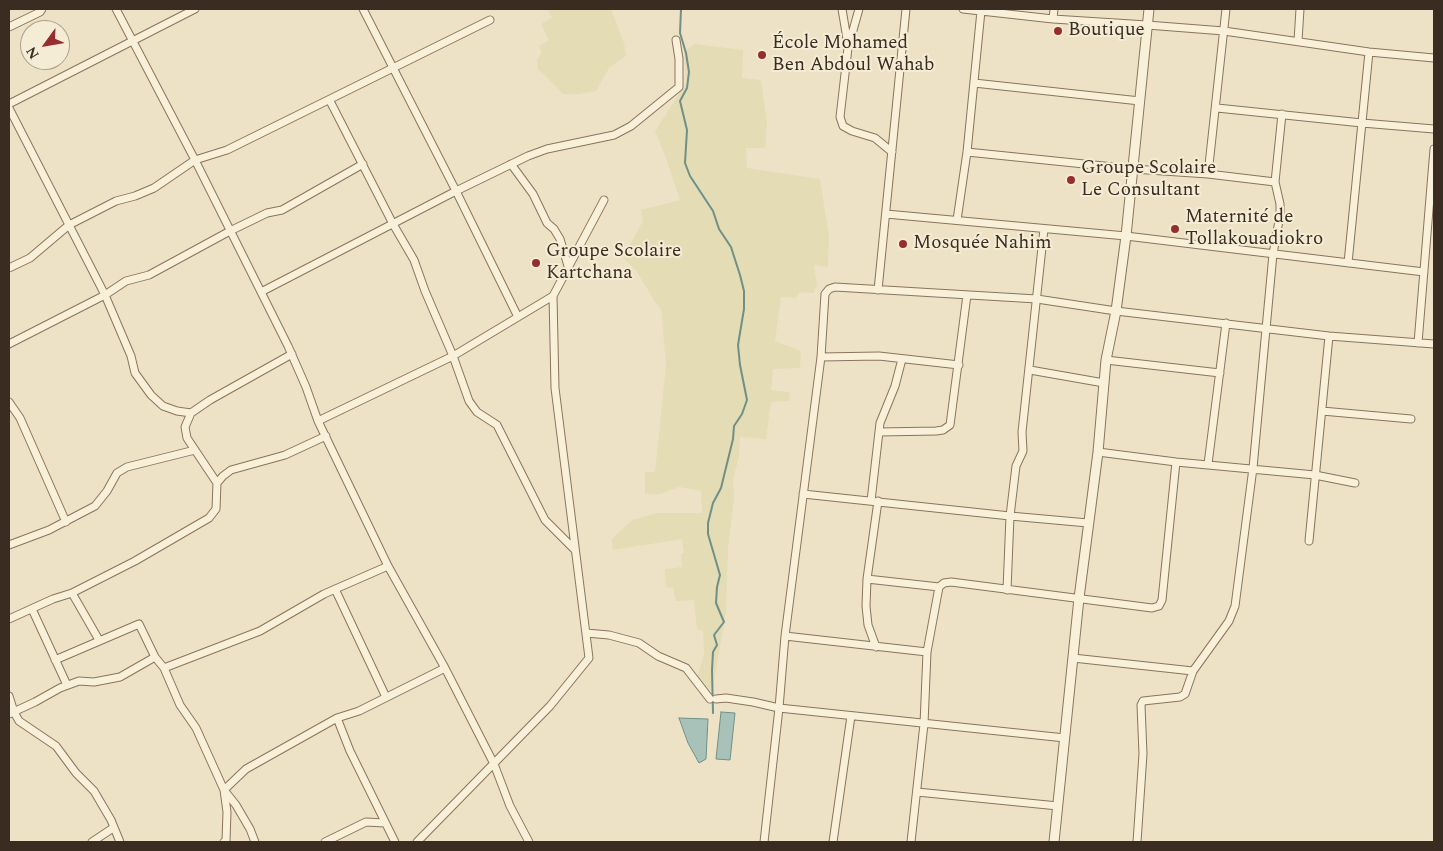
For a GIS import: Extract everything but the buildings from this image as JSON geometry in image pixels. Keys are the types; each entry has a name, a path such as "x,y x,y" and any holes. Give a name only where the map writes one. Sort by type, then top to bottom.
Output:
{"street":[{"path":"9,27 40,12 42,9"},
{"path":"116,9 195,160 292,354 318,421 388,566 445,668 494,764 510,806 529,842"},
{"path":"191,412 177,411 163,406 151,396 135,372 131,356 105,295 9,106 196,9"},
{"path":"363,9 518,317"},
{"path":"842,9 848,48"},
{"path":"859,9 848,48 840,117 843,126 852,131 875,138 892,152"},
{"path":"878,290 906,9"},
{"path":"963,9 1000,11 1052,19 1147,24 1224,31 1369,52 1434,58"},
{"path":"1052,19 1054,9"},
{"path":"1054,842 1079,598 1098,452 1106,360 1116,311 1126,236 1149,9"},
{"path":"1208,174 1226,9"},
{"path":"1298,41 1300,9"},
{"path":"957,220 967,152 982,11"},
{"path":"9,268 30,258 69,225 116,200 135,196 154,188 195,160 227,150 330,101 490,20"},
{"path":"261,292 528,156 547,149 614,134 631,126 679,87 679,59 676,40"},
{"path":"1348,263 1369,52"},
{"path":"974,83 1140,101"},
{"path":"330,101 393,224 414,260 469,401 477,412 497,425 545,520 575,550"},
{"path":"1216,108 1362,124 1434,129"},
{"path":"1137,842 1143,754 1141,705 1143,701 1151,699 1184,696 1192,671 1229,621 1235,606 1252,468 1272,254 1280,215 1280,204 1275,182 1282,114"},
{"path":"1418,343 1432,201 1434,149"},
{"path":"967,152 1275,182"},
{"path":"9,344 105,295 126,282 149,275 230,231 268,213 282,210 363,164"},
{"path":"511,164 533,194 547,223 554,229 560,239 568,266"},
{"path":"417,842 550,706 589,658 556,388 553,296 604,200"},
{"path":"886,214 1126,236 1424,272"},
{"path":"1007,590 1010,516 1016,466 1023,451 1022,432 1044,229"},
{"path":"764,842 785,636 821,358 825,294 829,289 835,287 1037,299 1116,311 1329,336 1434,344"},
{"path":"879,432 936,432 950,425 968,295"},
{"path":"318,421 453,356 553,296"},
{"path":"1208,464 1226,323"},
{"path":"1309,541 1329,336"},
{"path":"9,619 72,593 135,561 209,518 216,509 217,483 187,438 185,427 191,412 292,354"},
{"path":"821,358 879,356 959,365"},
{"path":"876,647 868,625 866,606 879,432 880,423 902,359"},
{"path":"1106,360 1220,373"},
{"path":"1030,370 1104,383"},
{"path":"9,402 20,418 66,522"},
{"path":"1322,411 1411,419"},
{"path":"217,483 231,470 284,455 326,436"},
{"path":"10,543 31,538 95,506 107,491 117,473 127,467 195,450"},
{"path":"1098,452 1176,462 1315,475 1354,483"},
{"path":"911,842 924,724 927,652 939,587 944,583 950,582 1152,608 1159,606 1162,600 1176,462"},
{"path":"803,494 1088,523"},
{"path":"164,668 260,631 336,589 388,566"},
{"path":"867,579 939,587"},
{"path":"336,589 386,697"},
{"path":"72,593 99,640"},
{"path":"32,608 67,685"},
{"path":"55,660 139,624 155,657 164,668 180,704 196,728 224,790 236,805 255,842"},
{"path":"586,633 609,635 639,643 658,656 686,668 713,699 726,698 779,708 1064,738"},
{"path":"785,636 927,652"},
{"path":"11,713 67,685 79,681 94,682 120,676 155,657"},
{"path":"1073,658 1192,671"},
{"path":"224,790 246,769 337,718 360,711 445,668"},
{"path":"9,696 11,713 29,729 56,746 76,773 94,791 120,842"},
{"path":"833,842 851,716"},
{"path":"337,718 350,751 394,842"},
{"path":"224,790 227,812 226,841 224,842"},
{"path":"917,792 1058,806"},
{"path":"325,842 366,822 385,822"},
{"path":"92,842 113,828"}],"shaded area":[{"path":"547,9 611,9 624,43 626,56 609,68 596,91 563,94 538,69 537,60 542,53 539,46 549,40 541,24 552,18"},
{"path":"695,44 743,50 742,78 761,80 767,123 765,148 746,148 747,168 820,179 829,236 828,267 814,265 817,285 813,293 800,292 796,298 781,297 775,341 801,351 800,368 773,369 771,390 790,392 789,401 771,402 766,439 740,437 739,457 733,479 734,498 728,549 726,613 712,691 697,678 704,654 703,631 697,629 694,600 676,601 673,588 666,587 665,569 682,567 681,554 684,553 682,539 613,550 612,539 632,520 657,513 702,513 701,491 679,487 660,494 645,494 645,472 655,472 666,364 661,309 636,270 623,258 643,221 641,210 680,200 655,131 686,83 684,51"}],"water":[{"path":"721,712 735,713 730,760 716,759"},
{"path":"679,718 708,719 706,759 699,763 688,743"}],"waterway":[{"path":"681,9 680,33 689,72 687,88 680,101 687,130 685,163 690,176 713,211 719,229 731,247 744,291 744,309 738,345 747,400 742,414 734,426 733,439 721,488 713,503 708,523 708,534 720,575 716,603 724,622 714,635 717,645 713,652 713,713"}],"place":[{"name":"Boutique","path":"1058,31"},
{"name":"École Mohamed Ben Abdoul Wahab","path":"762,55"},
{"name":"Groupe Scolaire Le Consultant","path":"1071,180"},
{"name":"Maternité de Tollakouadiokro","path":"1175,229"},
{"name":"Mosquée Nahim","path":"903,244"},
{"name":"Groupe Scolaire Kartchana","path":"536,263"}]}
